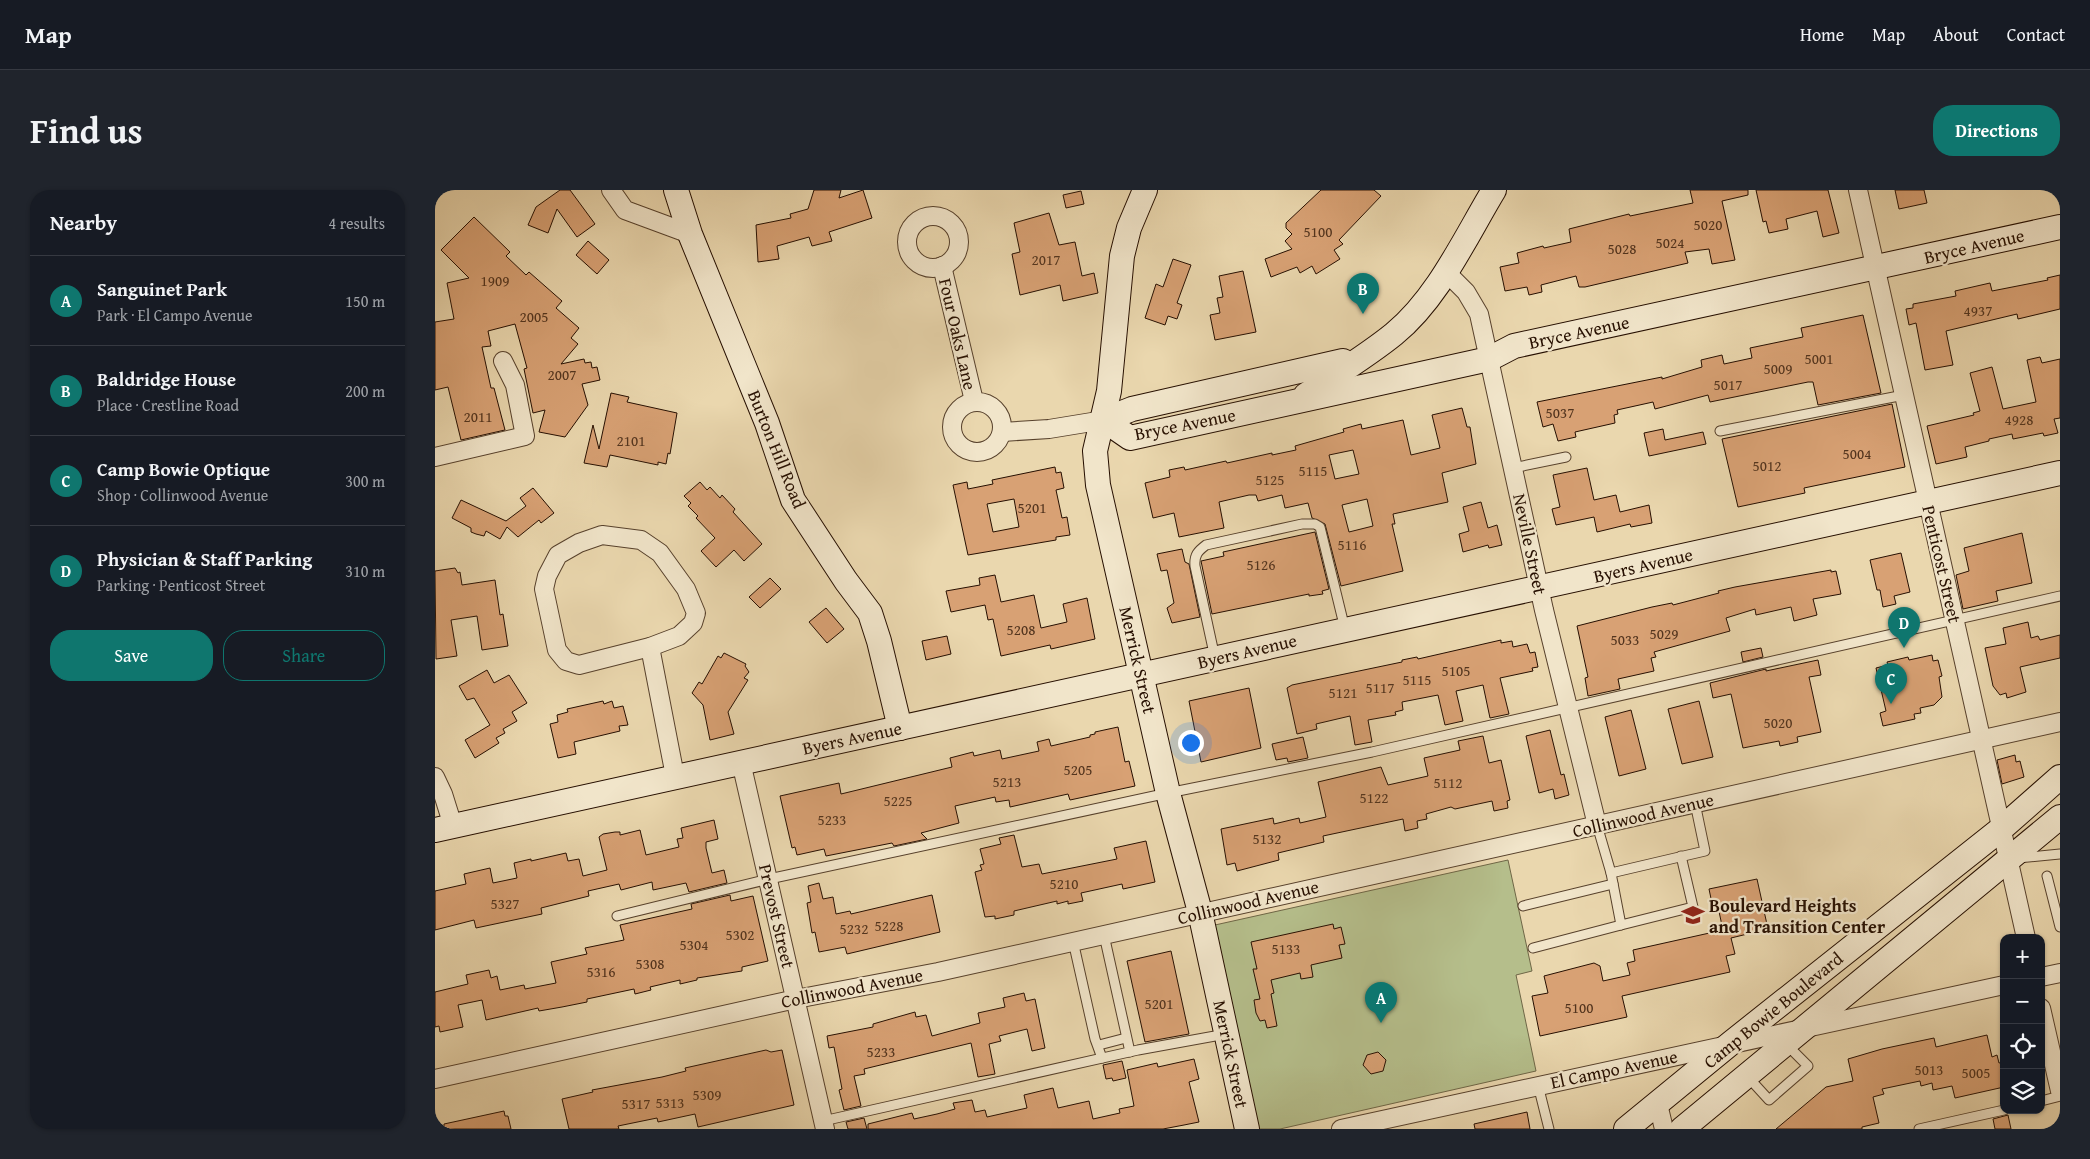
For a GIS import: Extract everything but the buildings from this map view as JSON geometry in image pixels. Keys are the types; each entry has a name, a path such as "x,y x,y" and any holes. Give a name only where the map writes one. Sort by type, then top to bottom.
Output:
{"street":[{"path":"611,190 625,210 690,234"},
{"name":"Burton Hill Road","path":"676,190 690,234 767,423 793,500 846,581 870,613 879,641 899,728"},
{"name":"Merrick Street","path":"1145,190 1129,228 1122,256 1109,391 1104,420 1095,451 1099,484 1141,675 1169,793 1201,912 1247,1129"},
{"path":"1297,401 1395,333 1423,303 1446,272 1494,190"},
{"name":"Penticost Street","path":"1858,190 2024,934"},
{"name":"Bryce Avenue","path":"1104,420 1130,438 1489,359 1514,346 2060,227"},
{"name":"Four Oaks Lane","path":"942,266 974,401"},
{"name":"Neville Street","path":"1446,272 1466,292 1479,314 1540,588 1597,825"},
{"name":"Bryce Avenue","path":"1002,432 1049,429 1104,420 1132,409 1336,364 1364,355"},
{"path":"435,457 525,436 515,386 503,361"},
{"path":"974,401 990,404 1001,416 1002,432 992,448 975,452 958,444 952,427 958,410 974,401"},
{"name":"Byers Avenue","path":"444,828 2060,472"},
{"path":"603,535 641,540 660,553 686,589 696,613 693,623 679,636 650,647 579,665 566,661 557,650 544,588 551,566 558,555 579,543 603,535"},
{"path":"650,647 675,776"},
{"name":"Collinwood Avenue","path":"435,1079 796,999 938,972 2060,722"},
{"name":"Prevost Street","path":"741,762 824,1125"},
{"path":"435,777 443,794 444,828"},
{"name":"Camp Bowie Boulevard","path":"1626,1129 1731,1043 2001,829 2060,777"},
{"name":"Camp Bowie Boulevard","path":"1688,1127 1785,1042 2060,817"},
{"path":"2045,976 2060,973"},
{"name":"El Campo Avenue","path":"1341,1129 2000,986"},
{"path":"2045,1024 2060,1091"},
{"path":"1658,1104 1664,1129"}],"lane":[{"path":"1720,431 1904,395"},
{"path":"1513,468 1566,457"},
{"path":"1215,658 1194,558 1199,550 1206,545 1302,524 1315,524 1320,527 1345,629"},
{"path":"617,916 769,879 1169,793 1372,752 2060,596"},
{"path":"1611,873 1705,851 1695,803"},
{"path":"1597,825 1611,873 1621,925"},
{"path":"2008,859 2060,854"},
{"path":"1533,948 1693,907 1681,856"},
{"path":"2047,876 2060,927"},
{"path":"1523,906 1613,884"},
{"path":"1104,935 1130,1052"},
{"path":"1073,941 1095,1039 1099,1045 1102,1058"},
{"path":"824,1125 1102,1058 1227,1034"},
{"path":"1099,1045 1126,1038"},
{"path":"1746,1075 1769,1100 1808,1066 1785,1042"},
{"path":"1538,1086 1549,1129"},
{"path":"2045,1100 2060,1096"},
{"path":"1919,1129 2000,1111"}],"green space":[{"path":"1508,860 1532,971 1516,975 1536,1071 1280,1129 1259,1129 1215,925"}],"place":[{"name":"Baldridge House","path":"1363,314"},
{"name":"Physician & Staff Parking","path":"1904,648"},
{"name":"Camp Bowie Optique","path":"1891,704"},
{"name":"Boulevard Heights and Transition Center","path":"1693,915"},
{"name":"Sanguinet Park","path":"1381,1023"}]}
